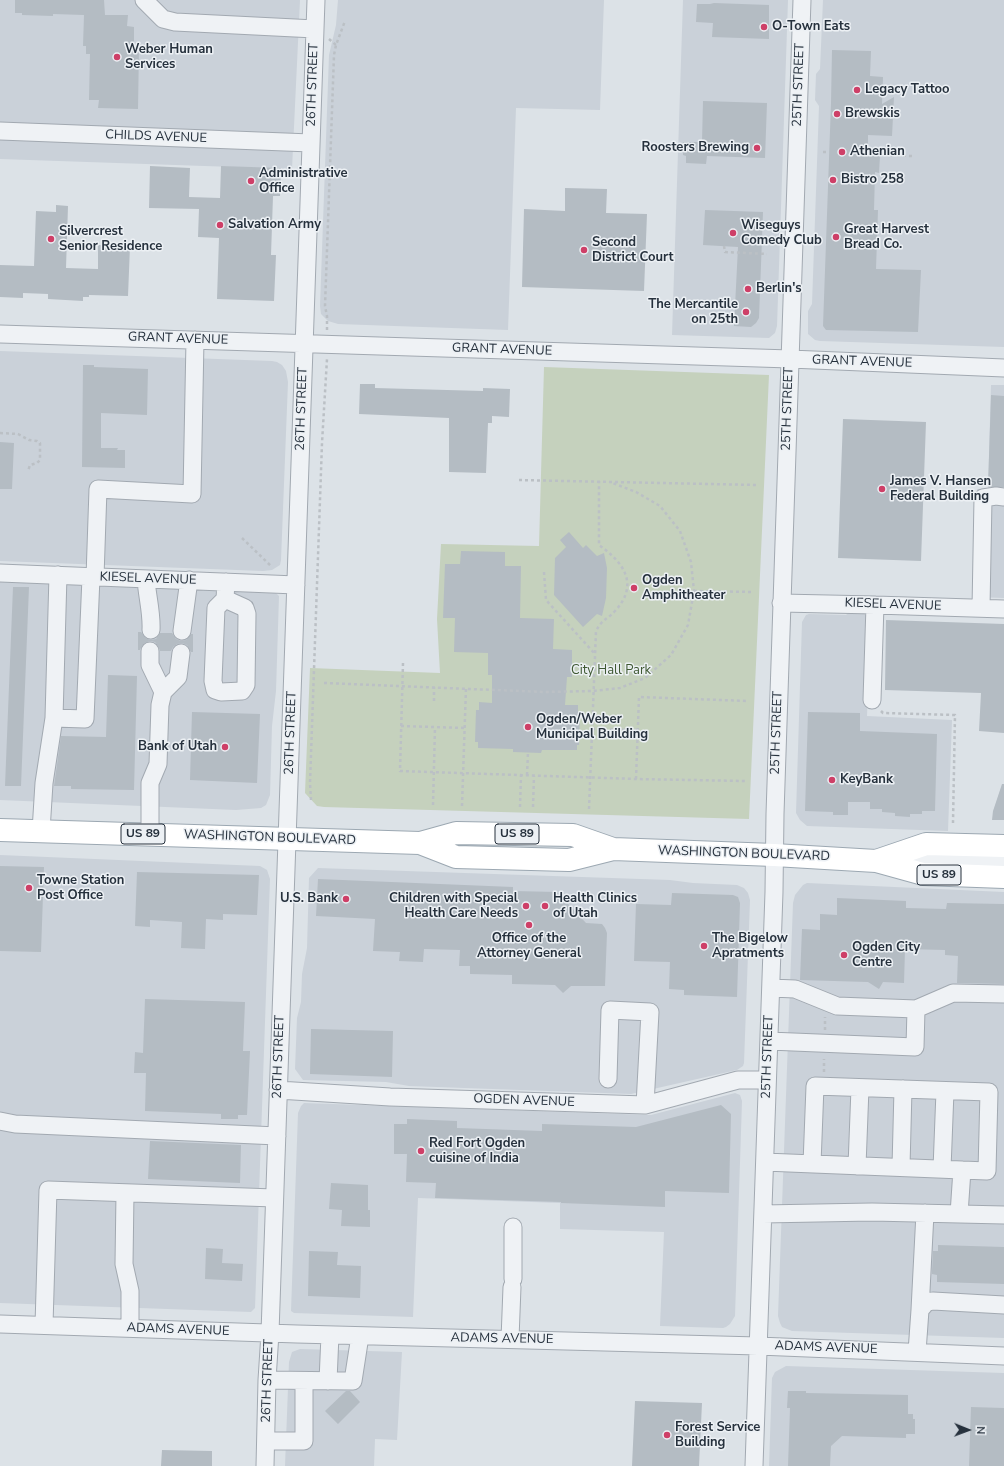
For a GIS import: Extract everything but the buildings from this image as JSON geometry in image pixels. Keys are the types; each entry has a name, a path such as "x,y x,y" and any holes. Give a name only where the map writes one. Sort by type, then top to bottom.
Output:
{"main road":[{"name":"WASHINGTON BOULEVARD","path":"0,830 420,843 456,857 569,860 613,850 774,855 876,860 923,874 1004,877"},
{"name":"WASHINGTON BOULEVARD","path":"876,860 926,844 1004,846"}],"street":[{"path":"144,0 163,19 175,22 315,29"},
{"name":"26TH STREET","path":"265,1466 316,0"},
{"name":"25TH STREET","path":"754,1466 771,988 802,0"},
{"name":"CHILDS AVENUE","path":"0,131 311,142"},
{"name":"GRANT AVENUE","path":"0,334 790,359 1004,368"},
{"path":"54,718 85,719 98,489 192,494 195,340"},
{"path":"981,608 982,498 996,496 1004,497"},
{"name":"KIESEL AVENUE","path":"0,573 296,585"},
{"path":"41,831 44,783 54,718 58,575"},
{"path":"146,579 151,616 151,630"},
{"path":"182,631 189,580"},
{"path":"226,582 226,599 216,608 213,681 215,690 221,692 242,691 246,685 247,614 244,608 226,599"},
{"name":"KIESEL AVENUE","path":"782,603 875,604 1004,609"},
{"path":"872,700 875,604"},
{"path":"150,651 150,665 163,692"},
{"path":"150,834 150,783 158,764 160,705 163,692 178,677 181,653"},
{"path":"876,860 1004,864"},
{"path":"771,988 795,989 837,1006 916,1009 953,993 1004,994"},
{"path":"769,1040 915,1047 916,1009"},
{"path":"608,1079 610,1010 650,1012 645,1105"},
{"name":"OGDEN AVENUE","path":"278,1090 390,1097 645,1105 738,1080 767,1080"},
{"path":"764,1162 857,1166 901,1167 987,1171 989,1092 815,1086 812,1164"},
{"path":"857,1166 860,1088"},
{"path":"901,1167 904,1089"},
{"path":"942,1169 945,1091"},
{"path":"0,1121 15,1124 276,1136"},
{"path":"959,1214 962,1170"},
{"path":"44,1325 48,1190 274,1198"},
{"path":"125,1193 124,1264 130,1291 130,1328"},
{"path":"763,1214 872,1212 1004,1215"},
{"path":"917,1352 925,1213"},
{"path":"510,1339 513,1283 513,1227"},
{"path":"920,1310 927,1302 933,1301 1004,1305"},
{"name":"ADAMS AVENUE","path":"0,1324 360,1336 758,1346 1004,1356"},
{"path":"328,1381 330,1335"},
{"path":"267,1380 352,1381 360,1336"},
{"path":"266,1441 304,1441 304,1381"}],"path":[{"path":"311,800 310,783 321,451 327,344 326,306 334,55 345,21"},
{"path":"856,154 912,156"},
{"path":"724,246 725,252 766,254"},
{"path":"0,433 18,434 40,443 41,458 37,463 30,465 28,471"},
{"path":"519,480 757,484"},
{"path":"589,809 596,631 601,622 615,612 624,598 627,587 626,574 622,565 611,554 598,545 599,481"},
{"path":"324,683 544,692 593,691 620,688 646,678 671,655 688,625 694,591 691,562 680,531 660,506 636,492 610,482"},
{"path":"242,538 272,567"},
{"path":"544,572 546,600 595,654"},
{"path":"694,591 752,592"},
{"path":"403,663 400,771 745,781"},
{"path":"434,687 434,701"},
{"path":"462,806 466,688"},
{"path":"636,779 639,697 748,701"},
{"path":"872,700 883,713 955,716 953,823"},
{"path":"401,726 465,728"},
{"path":"433,805 435,727"},
{"path":"592,728 637,730"},
{"path":"527,775 528,752"},
{"path":"520,807 521,775"},
{"path":"533,807 534,776"},
{"path":"824,1055 824,1074"}],"shaded area":[{"path":"0,0 300,0 292,169 0,159"},
{"path":"338,0 604,0 600,110 516,108 508,330 338,324 328,321 321,314 320,306 329,55 336,25"},
{"path":"683,0 788,0 777,326 775,333 769,338 672,335"},
{"path":"823,0 1004,0 1004,347 820,341 815,340 808,334 808,311 812,304 819,106 815,100 816,74 820,69"},
{"path":"0,351 272,361 282,365 286,371 288,382 280,565 272,570 263,571 0,561"},
{"path":"991,385 1004,385 1004,598 974,597 977,489 988,489"},
{"path":"0,582 276,593 279,596 276,691 272,726 270,795 266,805 261,808 236,810 0,800"},
{"path":"851,611 871,612 867,716 952,720 948,831 807,826 800,820 796,813 802,622 806,615 809,614 846,615"},
{"path":"0,855 260,866 267,870 270,879 255,1308 251,1312 0,1303"},
{"path":"318,868 670,880 693,883 737,885 744,888 748,893 750,900 743,1066 737,1070 631,1094 409,1086 386,1082 303,1080 295,1069 297,1018 301,1002 302,974 307,948 309,878"},
{"path":"807,883 1004,892 1004,1338 792,1331 782,1327 780,1323 778,1316 793,903 795,895 803,885"},
{"path":"735,1093 740,1095 742,1101 735,1316 726,1327 660,1326 664,1232 560,1229 560,1203 418,1198 413,1317 294,1313 291,1311 298,1113 304,1103 651,1115"},
{"path":"300,1349 402,1352 397,1440 375,1439 374,1466 285,1466 289,1362 292,1352"},
{"path":"786,1366 1004,1373 1004,1466 769,1466 772,1378 775,1372"}],"green space":[{"name":"City Hall Park","path":"544,367 769,375 749,819 324,807 317,806 305,793 310,668 440,673 437,619 441,544 539,546"}],"place":[{"name":"O-Town Eats","path":"764,27"},
{"name":"Weber Human Services","path":"117,57"},
{"name":"Legacy Tattoo","path":"857,90"},
{"name":"Brewskis","path":"837,114"},
{"name":"Roosters Brewing","path":"757,148"},
{"name":"Athenian","path":"842,152"},
{"name":"Bistro 258","path":"833,180"},
{"name":"Administrative Office","path":"251,181"},
{"name":"Salvation Army","path":"220,225"},
{"name":"Wiseguys Comedy Club","path":"733,233"},
{"name":"Great Harvest Bread Co.","path":"836,237"},
{"name":"Silvercrest Senior Residence","path":"51,239"},
{"name":"Second District Court","path":"584,250"},
{"name":"Berlin's","path":"748,289"},
{"name":"The Mercantile on 25th","path":"746,312"},
{"name":"James V. Hansen Federal Building","path":"882,489"},
{"name":"Ogden Amphitheater","path":"634,588"},
{"name":"Ogden/Weber Municipal Building","path":"528,727"},
{"name":"Bank of Utah","path":"225,747"},
{"name":"KeyBank","path":"832,780"},
{"name":"Towne Station Post Office","path":"29,888"},
{"name":"U.S. Bank","path":"346,899"},
{"name":"Children with Special Health Care Needs","path":"526,906"},
{"name":"Health Clinics of Utah","path":"545,906"},
{"name":"Office of the Attorney General","path":"529,925"},
{"name":"The Bigelow Apratments","path":"704,946"},
{"name":"Ogden City Centre","path":"844,955"},
{"name":"Red Fort Ogden cuisine of India","path":"421,1151"},
{"name":"Forest Service Building","path":"667,1435"}]}
